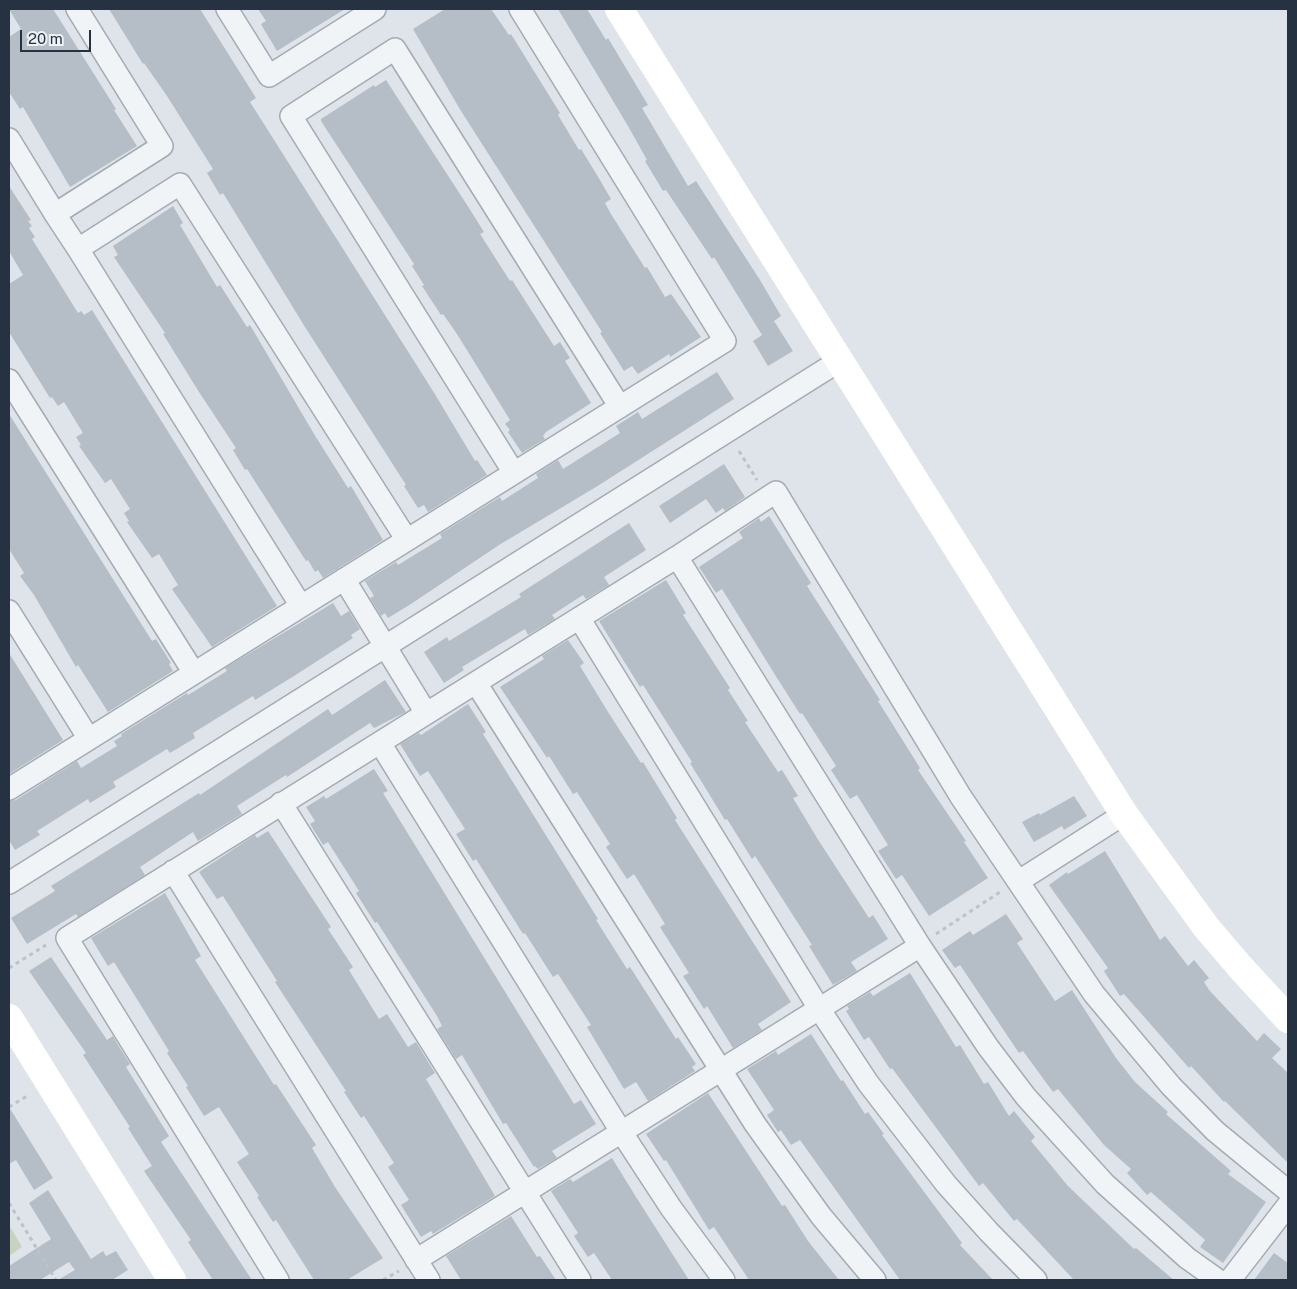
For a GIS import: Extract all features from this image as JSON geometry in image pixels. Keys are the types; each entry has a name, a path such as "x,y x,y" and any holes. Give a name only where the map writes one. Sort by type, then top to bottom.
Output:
{"street":[{"path":"55,214 162,146 77,9"},
{"path":"227,9 270,76 374,9"},
{"path":"9,789 725,341 520,9"},
{"path":"619,9 1124,814 1206,927 1288,1019"},
{"path":"514,473 291,116 395,50 620,406"},
{"path":"9,139 301,606"},
{"path":"78,249 180,184 407,540"},
{"path":"9,883 839,361"},
{"path":"9,380 194,673"},
{"path":"278,1280 68,938 677,557 776,492 961,797 1019,881 1061,948 1094,994 1142,1053 1215,1131 1288,1191"},
{"path":"677,557 920,946 988,1047 1026,1097 1066,1144 1145,1222 1187,1258 1218,1280"},
{"path":"344,579 426,713"},
{"path":"9,611 89,739"},
{"path":"579,618 820,1010 868,1083 929,1163 988,1232 1036,1280"},
{"path":"476,683 722,1071 788,1171 821,1216 875,1280"},
{"path":"380,742 622,1133 671,1208 724,1280"},
{"path":"281,803 580,1280"},
{"path":"1019,881 1124,814"},
{"path":"173,872 429,1280"},
{"path":"416,1260 920,946"},
{"path":"9,1018 172,1280"},
{"path":"1230,1280 1288,1205"}],"path":[{"path":"736,446 767,497"},
{"path":"920,946 956,919 1019,881"},
{"path":"9,968 52,941 68,938"},
{"path":"9,1108 29,1094"},
{"path":"9,1203 56,1280"}],"green space":[{"path":"9,1225 22,1247 9,1256"}],"building":[{"path":"9,9 53,9 137,146 70,187 23,107 20,109 9,92 9,37 21,29"},
{"path":"109,9 200,9 256,98 250,102 433,391 475,461 477,460 487,475 428,512 424,505 418,508 404,486 406,485 305,327 223,193 220,195 207,173 213,169"},
{"path":"258,9 345,9 277,51 261,24 266,21"},
{"path":"445,9 491,9 509,35 511,34 560,113 558,115 579,150 581,149 611,199 605,203 611,214 665,297 671,294 701,337 670,357 669,354 638,374 632,366 624,371 600,333 602,332 461,111 413,29"},
{"path":"558,9 587,9 606,40 608,38 648,105 642,108 688,186 696,181 760,280 781,316 774,321 793,351 768,366 753,341 762,335 714,257 712,259 666,190 663,191 645,161 647,160 628,126"},
{"path":"386,80 484,232 480,234 510,281 512,280 554,346 560,342 570,358 565,361 591,403 546,432 543,436 545,439 522,453 505,424 510,420 457,334 443,314 441,315 422,286 424,285 412,266 414,264 321,121 321,119 374,85 375,87"},
{"path":"9,186 31,220 28,221 32,226 29,228 35,237 32,239 78,313 81,311 84,315 92,310 277,606 212,647 172,589 178,585 159,554 152,558 127,522 129,521 124,513 130,509 111,479 105,483 79,446 81,445 76,437 83,433 64,402 58,406 52,397 50,398 9,332 9,284 23,275 9,251"},
{"path":"173,206 183,223 180,225 217,287 220,285 247,327 250,325 314,434 348,488 351,486 383,540 323,578 318,570 315,572 308,560 306,561 247,469 245,470 233,450 236,448 163,334 165,333 114,257 118,255 113,246"},
{"path":"717,372 734,399 596,487 499,545 411,604 388,618 385,613 381,616 370,598 374,596 365,581 396,562 398,565 442,538 440,534 500,497 502,501 538,478 536,474 558,460 563,469 620,433 616,426 638,412 642,419"},
{"path":"9,414 152,641 156,639 171,663 169,664 173,671 108,712 78,665 76,667 34,595 20,576 24,573 9,549"},
{"path":"724,464 745,497 725,511 723,508 716,513 706,499 670,523 659,506"},
{"path":"769,516 811,583 807,586 880,700 878,701 920,768 918,770 966,841 964,842 988,878 929,916 902,875 896,879 878,851 888,845 857,795 850,799 831,770 836,766 802,713 800,714 722,589 716,593 699,567 743,538 739,532 759,518 761,522"},
{"path":"629,523 646,550 604,577 609,585 586,599 583,595 552,615 555,619 528,635 525,629 462,667 464,670 444,683 424,652 447,637 449,641 521,597 519,594"},
{"path":"666,580 686,613 683,615 730,688 728,690 748,721 745,722 778,772 782,770 798,796 793,798 817,838 869,918 873,915 888,939 851,962 857,971 833,985 809,946 812,945 755,856 752,859 727,819 725,820 690,763 692,762 643,685 640,687 599,621"},
{"path":"333,603 341,616 349,611 360,629 351,635 353,638 255,700 253,696 193,733 195,738 170,753 167,749 113,782 116,787 90,803 88,799 37,831 40,835 15,850 9,840 9,801 16,800 77,761 81,768 117,746 114,741 122,736 121,734 187,693 188,695 227,671 225,668"},
{"path":"568,640 584,663 580,666 608,712 641,763 643,762 677,818 675,820 791,1002 758,1024 762,1030 733,1048 707,1006 704,1009 683,976 689,973 660,927 665,924 634,874 627,879 606,847 610,844 577,792 573,794 549,756 547,758 500,687 544,659 542,656"},
{"path":"9,653 63,740 9,774"},
{"path":"385,680 406,712 374,728 370,723 287,777 286,775 237,806 242,814 198,841 193,832 140,867 145,875 78,917 76,914 27,944 11,918 55,891 51,886 199,793 200,795 328,709 332,715"},
{"path":"468,704 486,732 483,734 627,969 630,967 676,1039 678,1037 696,1064 692,1067 695,1071 648,1101 636,1082 624,1089 587,1027 591,1025 558,974 553,977 525,933 523,934 476,859 473,861 456,834 465,829 428,771 420,776 400,744 419,733 421,735"},
{"path":"374,769 388,791 383,793 574,1104 581,1100 596,1124 552,1151 557,1158 538,1169 534,1167 506,1123 503,1124 462,1055 456,1059 437,1029 442,1026 437,1016 377,922 375,923 356,893 359,891 328,842 323,845 310,824 315,821 306,807 324,796 326,799"},
{"path":"1074,796 1087,816 1064,830 1062,826 1034,842 1022,822 1039,813 1040,815"},
{"path":"268,831 331,927 328,929 353,967 349,970 379,1019 387,1014 408,1047 416,1042 435,1073 426,1079 495,1196 433,1234 431,1231 421,1237 401,1205 409,1200 388,1167 394,1163 364,1116 361,1118 344,1092 346,1091 275,982 277,981 223,896 217,899 199,872 255,835 257,838"},
{"path":"1105,851 1160,940 1165,936 1188,966 1194,960 1209,978 1204,982 1209,990 1257,1041 1264,1033 1281,1049 1272,1058 1288,1073 1288,1163 1224,1102 1191,1066 1189,1068 1124,994 1120,996 1104,971 1108,968 1049,885 1067,872 1068,874"},
{"path":"165,893 201,956 195,960 274,1085 276,1084 316,1145 312,1148 335,1187 383,1258 347,1280 314,1280 276,1220 273,1222 237,1162 249,1154 219,1107 204,1116 167,1053 169,1051 114,962 108,966 91,938"},
{"path":"1006,914 1023,939 1017,943 1055,1001 1072,990 1116,1058 1135,1082 1168,1112 1166,1114 1231,1171 1228,1174 1266,1202 1223,1263 1200,1247 1205,1240 1151,1192 1147,1195 1127,1173 1131,1169 1104,1145 1058,1089 1053,1092 1023,1051 1019,1053 960,965 955,968 942,950 970,931 973,935"},
{"path":"51,957 107,1040 113,1036 130,1064 126,1067 169,1136 161,1142 252,1280 213,1280 188,1242 191,1240 144,1171 152,1166 128,1128 130,1127 83,1055 86,1053 29,971"},
{"path":"910,973 956,1047 960,1045 984,1084 988,1082 1009,1116 1014,1111 1035,1137 1031,1141 1068,1186 1134,1249 1136,1248 1174,1280 1074,1280 1017,1219 1014,1221 983,1183 979,1186 892,1068 890,1069 869,1037 864,1040 846,1011 849,1009 847,1006 870,992 873,996"},
{"path":"811,1034 841,1081 843,1080 865,1114 868,1112 884,1134 882,1135 962,1243 960,1245 993,1280 900,1280 800,1140 791,1145 781,1130 778,1132 767,1115 774,1110 747,1069 776,1051 778,1055"},
{"path":"708,1093 782,1206 785,1205 808,1241 839,1280 749,1280 714,1227 709,1230 666,1160 664,1161 646,1134"},
{"path":"9,1107 53,1178 34,1190 16,1160 9,1164"},
{"path":"612,1158 689,1280 612,1280 594,1253 588,1257 574,1236 578,1233 551,1191 570,1179 573,1182"},
{"path":"48,1190 91,1259 103,1251 106,1256 116,1251 128,1270 112,1280 58,1280 75,1270 69,1262 40,1280 9,1280 9,1266 51,1239 29,1203"},
{"path":"511,1216 537,1257 540,1256 556,1280 461,1280 446,1256"},
{"path":"1274,1253 1288,1263 1288,1280 1254,1280"}]}
